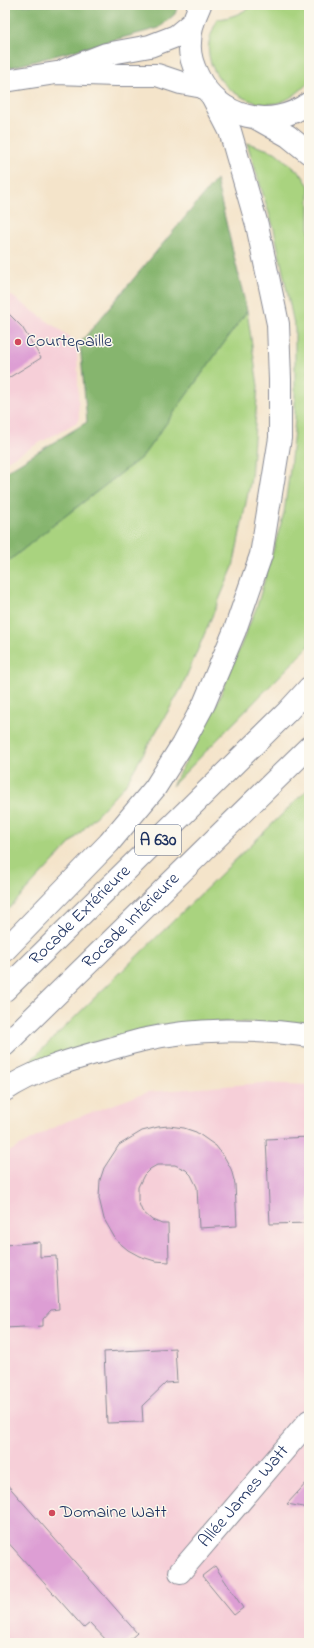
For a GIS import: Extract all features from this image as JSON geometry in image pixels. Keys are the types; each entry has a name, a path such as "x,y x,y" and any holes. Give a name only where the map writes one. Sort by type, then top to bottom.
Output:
{"main road":[{"path":"56,73 106,54 150,46 176,36 196,13"},
{"path":"5,950 109,842 155,788 182,745 204,704 235,630 261,555 280,438 278,324 257,225 230,131 193,66 189,44 196,13"},
{"path":"5,81 56,73 116,75 157,74 208,92 233,112 256,118 278,118 299,110 309,103"},
{"path":"256,118 288,136 309,153"},
{"name":"Rocade Extérieure","path":"5,990 288,711 309,688"},
{"name":"Rocade Intérieure","path":"5,1045 309,747"},
{"path":"278,1032 309,1028"},
{"path":"5,1090 47,1068 143,1040 189,1032 254,1031 309,1036"},
{"name":"Allée James Watt","path":"180,1572 309,1421"}],"shaded area":[{"path":"5,291 77,342 79,421 5,462"},
{"path":"262,1083 309,1085 309,1643 5,1643 5,1154 62,1123 148,1092"}],"green space":[{"path":"5,5 178,5 175,14 159,28 5,69"},
{"path":"253,5 303,5 309,10 309,82 295,94 278,103 266,104 253,101 229,89 213,68 209,55 209,42 217,19 236,15"},
{"path":"247,143 275,152 302,175 309,186 309,646 172,786 216,706 257,606 284,513 290,469 295,420 295,329 274,229"},
{"path":"216,180 247,311 142,457 5,564 5,472 87,422 80,343"},
{"path":"247,311 258,386 251,478 233,567 181,689 125,785 5,913 5,564 142,457"},
{"path":"309,788 309,1023 228,1022 159,1025 92,1043 24,1067"}],"building":[{"name":"Courtepaille","path":"5,310 22,327 41,358 5,380"},
{"path":"169,1126 184,1128 196,1132 216,1146 225,1158 231,1169 235,1184 237,1226 199,1228 197,1187 191,1175 186,1170 175,1165 157,1165 144,1175 138,1187 138,1201 142,1211 152,1220 162,1224 168,1224 169,1262 155,1261 139,1256 128,1250 116,1240 104,1219 99,1198 100,1180 104,1168 119,1145 142,1131"},
{"path":"309,1137 309,1223 270,1224 266,1139"},
{"path":"40,1242 40,1257 56,1256 59,1309 51,1310 43,1319 43,1326 5,1328 5,1245"},
{"path":"175,1348 177,1382 166,1383 142,1406 143,1422 107,1423 104,1352"},
{"path":"309,1480 309,1508 287,1504"},
{"path":"5,1482 137,1633 126,1643 109,1643 90,1623 84,1628 5,1539"},
{"path":"215,1566 243,1608 234,1615 202,1576"}],"place":[{"name":"Courtepaille","path":"18,342"},
{"name":"Domaine Watt","path":"52,1513"}]}
